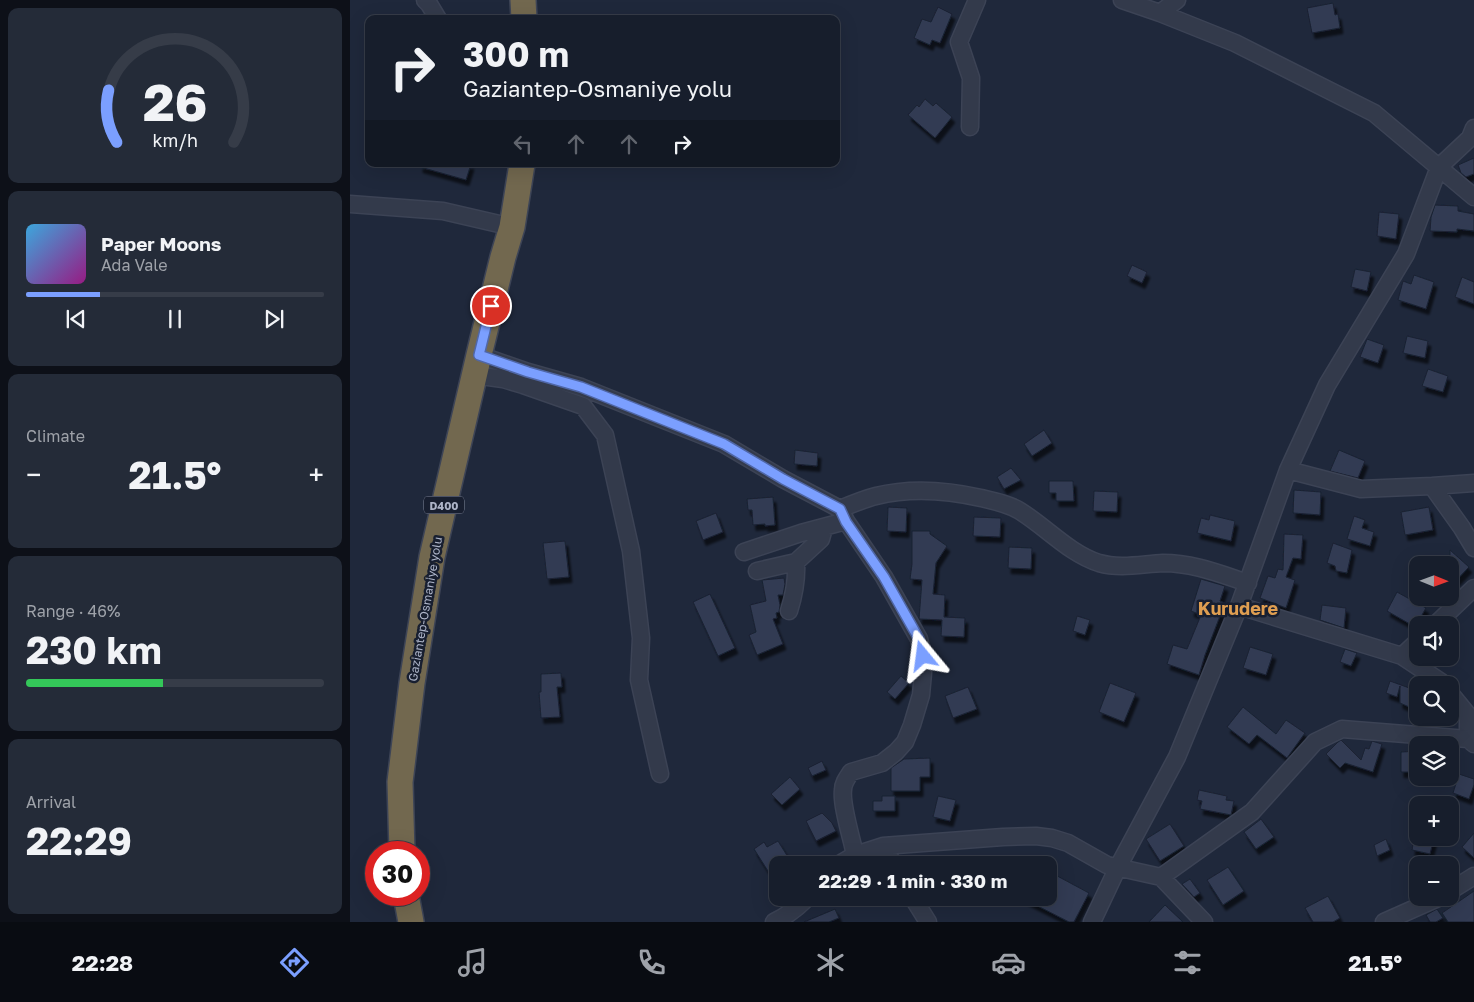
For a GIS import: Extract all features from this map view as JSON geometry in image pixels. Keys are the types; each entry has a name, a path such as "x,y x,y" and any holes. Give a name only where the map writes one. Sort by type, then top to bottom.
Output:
{"highway":[{"path":"523,0 524,15"},
{"name":"Gaziantep-Osmaniye yolu","path":"402,841 400,782 412,683 432,557 503,257 512,227 522,167"},
{"path":"408,906 411,922"}],"street":[{"path":"425,0 435,15"},
{"path":"970,127 971,78 960,42 977,0"},
{"path":"1122,0 1235,43 1374,113 1474,197"},
{"path":"1160,13 1177,0"},
{"path":"1092,922 1118,867 1177,758 1248,583 1288,470 1327,386 1406,254 1439,167 1470,138 1474,128"},
{"path":"350,204 443,211 512,227"},
{"path":"477,365 528,372 581,387 724,444 843,515 884,577 915,631 923,656 921,695 905,742 882,763 851,772 845,782 842,795 855,855 883,846 1003,837 1036,836 1052,838 1068,843 1107,865 1161,876 1204,922"},
{"path":"477,365 502,379 583,406 605,435 631,551 641,638 639,680 660,774"},
{"path":"1288,470 1361,489 1474,483"},
{"path":"1432,486 1474,548"},
{"path":"744,552 824,528 874,496 918,490 957,493 1003,504 1019,510 1083,556 1099,563 1118,567 1165,563 1186,565 1248,583"},
{"path":"756,571 796,562 821,539 824,528"},
{"path":"789,611 797,577 796,562"},
{"path":"1444,616 1474,588"},
{"path":"1239,606 1402,656 1432,676"},
{"path":"1402,656 1409,649"},
{"path":"1161,876 1252,812 1315,742 1342,729 1471,741 1468,716 1459,704"},
{"path":"883,846 889,856"},
{"path":"1459,885 1474,876"},
{"path":"774,922 799,906"},
{"path":"918,906 928,922"},
{"path":"1384,922 1420,906"}],"building":[{"path":"1333,3 1335,15 1338,14 1340,28 1312,33 1307,8"},
{"path":"938,7 952,14 940,43 932,40 930,45 914,38 922,19 931,22"},
{"path":"925,99 933,106 936,103 952,117 935,138 908,115 917,105 919,107"},
{"path":"1474,158 1474,174 1466,177 1461,173 1458,165"},
{"path":"420,167 470,167 466,180"},
{"path":"1435,205 1458,206 1458,211 1474,214 1474,231 1457,229 1457,232 1430,231 1431,217"},
{"path":"1379,212 1399,214 1396,239 1377,236"},
{"path":"1132,265 1147,272 1142,283 1127,276"},
{"path":"1355,269 1371,272 1367,291 1351,287"},
{"path":"1414,275 1434,282 1426,309 1398,300 1403,281 1411,284"},
{"path":"1462,277 1474,282 1474,304 1455,297"},
{"path":"1407,336 1428,341 1425,358 1403,353"},
{"path":"1367,339 1384,345 1378,363 1360,357"},
{"path":"1428,369 1448,376 1443,392 1422,386"},
{"path":"1044,430 1052,443 1032,456 1024,444"},
{"path":"795,450 818,453 817,466 794,464"},
{"path":"1339,450 1365,461 1358,478 1330,471"},
{"path":"1011,468 1021,480 1004,489 997,477"},
{"path":"1049,481 1073,481 1074,501 1056,501 1056,493 1049,493"},
{"path":"1294,490 1321,492 1320,515 1293,513"},
{"path":"1094,491 1118,492 1117,512 1093,511"},
{"path":"773,497 775,525 753,525 752,510 748,510 747,499"},
{"path":"888,507 907,508 906,532 887,531"},
{"path":"1429,507 1433,530 1405,535 1401,512"},
{"path":"716,513 723,532 703,540 696,521"},
{"path":"1210,515 1235,521 1231,541 1197,533 1201,518 1209,520"},
{"path":"1354,516 1365,520 1362,528 1374,532 1370,546 1347,539"},
{"path":"974,517 1001,518 1000,537 973,536"},
{"path":"912,531 930,531 930,534 947,546 936,563 933,594 945,595 944,617 965,618 964,637 941,636 942,620 919,619 922,580 910,579"},
{"path":"1284,534 1303,535 1301,559 1293,558 1286,577 1295,580 1286,608 1260,598 1268,576 1275,578 1278,569 1283,570"},
{"path":"565,541 569,577 547,579 543,543"},
{"path":"1333,543 1352,550 1347,573 1336,571 1335,566 1327,563"},
{"path":"1009,547 1032,548 1031,569 1008,568"},
{"path":"1450,550 1457,556 1450,556"},
{"path":"1459,558 1469,567 1459,578"},
{"path":"784,578 783,595 778,595 779,612 776,613 777,618 773,619 783,644 757,655 749,635 756,632 750,605 766,601 762,580"},
{"path":"1201,579 1225,586 1220,601 1225,603 1199,675 1167,664 1173,645 1187,649 1201,615 1191,611"},
{"path":"1397,592 1409,599 1409,606 1422,606 1426,608 1421,616 1409,616 1409,624 1387,611"},
{"path":"710,594 735,648 718,656 693,602"},
{"path":"1322,605 1346,608 1344,628 1320,620"},
{"path":"1077,616 1090,620 1085,635 1073,631"},
{"path":"1250,647 1273,654 1266,675 1243,668"},
{"path":"1345,649 1357,653 1351,666 1340,662"},
{"path":"561,673 562,687 557,687 560,717 541,718 539,692 541,692 541,674"},
{"path":"901,676 909,683 895,699 887,692"},
{"path":"1390,681 1409,688 1409,707 1400,703 1400,686 1397,697 1386,693"},
{"path":"1110,683 1136,693 1124,722 1099,712"},
{"path":"968,687 977,709 953,718 945,696"},
{"path":"1243,707 1276,734 1286,720 1305,733 1287,758 1257,735 1249,744 1227,727"},
{"path":"1341,740 1361,760 1365,748 1369,749 1372,741 1382,744 1373,772 1345,763 1340,768 1326,754"},
{"path":"1401,752 1409,752 1409,772 1401,772"},
{"path":"930,758 930,777 920,777 920,791 891,791 891,768 904,759"},
{"path":"822,761 826,770 812,776 808,768"},
{"path":"1459,774 1474,779 1469,799 1453,793 1455,786 1459,786"},
{"path":"790,777 800,789 782,805 771,794"},
{"path":"1199,790 1227,796 1226,800 1234,801 1231,815 1200,809 1202,801 1197,800"},
{"path":"882,796 895,796 895,811 873,811 873,801 882,801"},
{"path":"938,796 956,800 950,821 933,817"},
{"path":"822,813 832,823 836,831 816,841 806,821"},
{"path":"1261,819 1274,837 1256,849 1244,832"},
{"path":"1170,824 1184,846 1160,861 1146,839"},
{"path":"1474,833 1474,858 1462,847"},
{"path":"1386,839 1390,850 1377,856 1374,845"},
{"path":"778,841 787,856 769,856 769,873 754,849 764,842 767,847"},
{"path":"1413,846 1432,846 1430,854 1412,850"},
{"path":"1228,867 1244,891 1223,905 1207,880"},
{"path":"1057,876 1089,893 1074,922 1069,922 1038,906 1057,906"},
{"path":"1190,879 1200,893 1194,897 1182,884"},
{"path":"1474,891 1474,922 1448,922 1442,913 1452,906 1459,906 1459,901"},
{"path":"1328,896 1340,918 1333,922 1313,922 1305,908"},
{"path":"1165,905 1183,922 1149,922"},
{"path":"835,909 839,918 829,922 804,922"},
{"path":"1437,909 1443,918 1436,922 1430,922 1426,915"}],"district":[{"name":"Kurudere","path":"1238,608"}],"route":[{"path":"491,306 479,355 528,372 581,387 724,444 783,479 840,509 846,522 884,577 919,639 923,656"}]}
